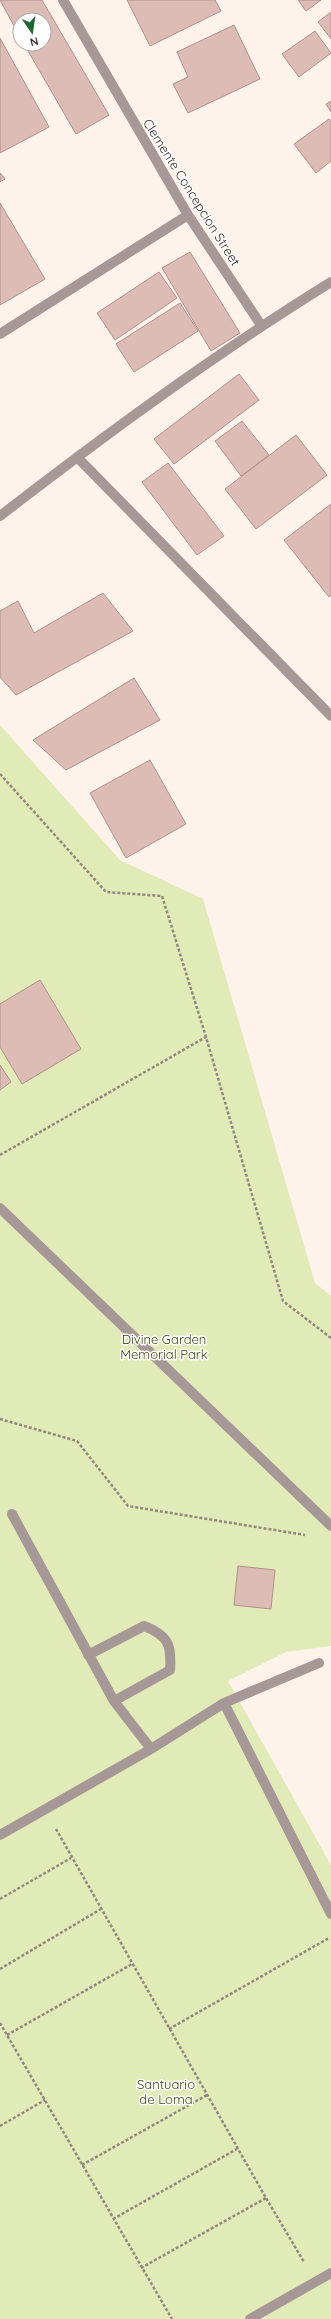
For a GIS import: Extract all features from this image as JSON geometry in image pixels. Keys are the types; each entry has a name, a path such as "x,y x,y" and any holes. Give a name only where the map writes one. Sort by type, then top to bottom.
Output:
{"street":[{"name":"Clemente Concepcion Street","path":"62,0 188,215 261,325"},
{"path":"0,334 188,215"},
{"path":"0,516 77,457 261,325 331,282"},
{"path":"77,457 331,716"},
{"path":"0,1208 331,1526"},
{"path":"12,1514 114,1701 151,1749"},
{"path":"88,1655 144,1626 161,1632 172,1651 170,1670 114,1701"},
{"path":"1,1832 45,1810 151,1749 224,1703 319,1663"},
{"path":"224,1703 331,1914"},
{"path":"250,2319 331,2273"}],"path":[{"path":"0,774 106,892 162,896 206,1037 283,1301 331,1338"},
{"path":"0,1155 206,1037"},
{"path":"0,1419 77,1441 128,1506 308,1536"},
{"path":"45,1810 237,2148 316,2281"},
{"path":"0,1899 71,1858"},
{"path":"0,1969 100,1909"},
{"path":"169,2029 331,1937"},
{"path":"7,2035 132,1964"},
{"path":"0,2023 172,2319"},
{"path":"82,2165 207,2095"},
{"path":"0,2126 45,2100"},
{"path":"113,2219 237,2148"},
{"path":"141,2268 266,2198"}],"green space":[{"path":"0,725 120,860 203,899 315,1283 331,1296 331,1646 286,1652 228,1681 331,1865 331,2319 0,2319"}],"building":[{"path":"0,0 42,0 49,12 12,12 12,22"},
{"path":"127,0 215,0 221,11 150,46"},
{"path":"298,0 321,0 306,11"},
{"path":"331,12 331,39 318,22"},
{"path":"52,17 109,115 76,134 29,52 52,52"},
{"path":"234,25 260,79 188,113 173,84 188,77 177,52"},
{"path":"315,31 331,53 299,77 282,54"},
{"path":"0,38 49,127 0,153"},
{"path":"331,101 331,112 326,104"},
{"path":"329,119 331,122 331,161 316,173 294,144"},
{"path":"0,173 5,179 0,182"},
{"path":"0,203 45,279 0,305"},
{"path":"190,252 240,333 211,351 162,268"},
{"path":"159,272 177,298 115,340 97,313"},
{"path":"180,303 198,331 134,372 116,344"},
{"path":"239,374 259,400 174,464 154,439"},
{"path":"242,421 269,455 241,476 215,441"},
{"path":"296,435 327,475 256,529 225,489"},
{"path":"168,463 224,536 197,555 142,482"},
{"path":"331,504 331,595 329,597 284,540"},
{"path":"103,593 133,631 16,695 0,677 0,611 18,601 34,633"},
{"path":"134,678 160,720 66,770 33,740"},
{"path":"150,760 186,824 126,858 90,793"},
{"path":"40,980 81,1049 22,1084 0,1047 0,1004"},
{"path":"0,1065 11,1082 0,1090"},
{"path":"238,1566 275,1570 271,1609 234,1605"}],"park label":[{"name":"Divine Garden Memorial Park","path":"164,1346"},
{"name":"Santuario de Loma","path":"166,2092"}]}
